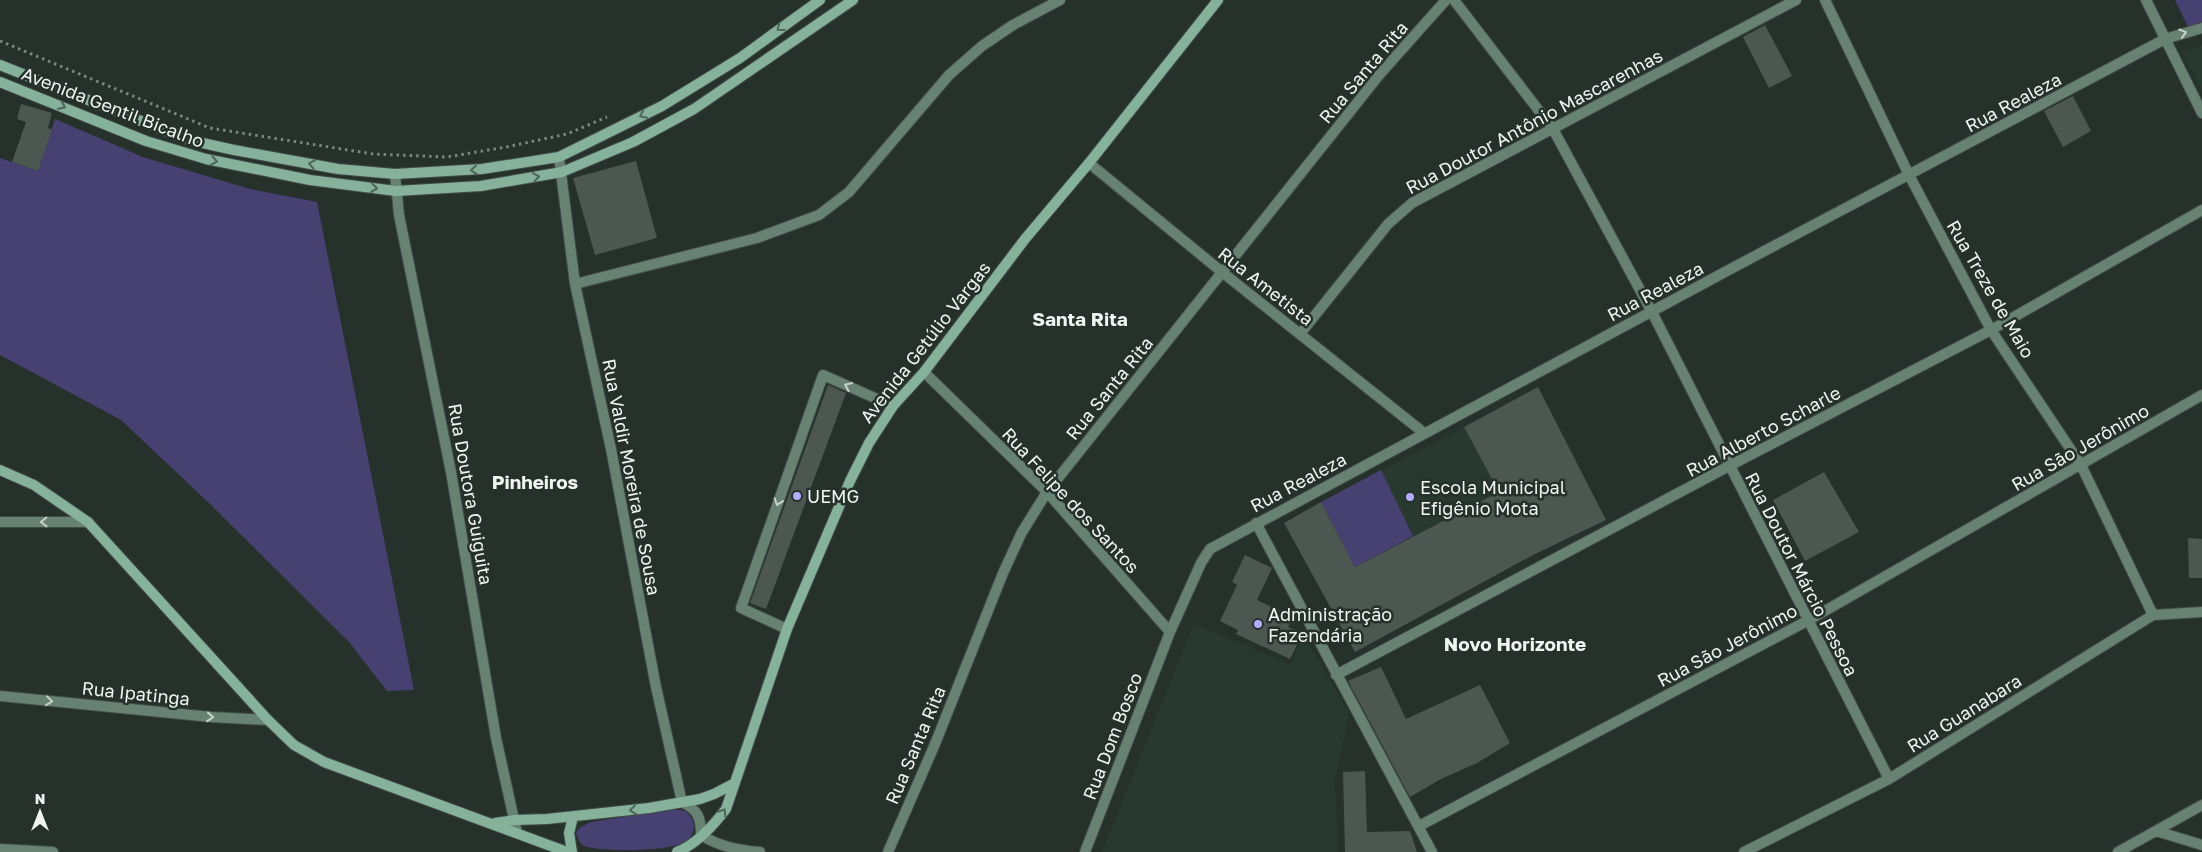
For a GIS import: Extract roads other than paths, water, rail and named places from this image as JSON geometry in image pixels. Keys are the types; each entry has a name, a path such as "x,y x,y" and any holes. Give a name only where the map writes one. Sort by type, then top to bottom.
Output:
{"street":[{"name":"Avenida Gentil Bicalho","path":"0,65 189,140 234,150 338,169 395,174 482,170 559,157 662,106 740,58 820,0"},
{"name":"Avenida Gentil Bicalho","path":"0,82 146,141 206,159 310,180 396,191 481,186 562,172 633,142 694,109 853,0"},
{"path":"575,284 757,238 819,215 849,192 949,76 982,46 1013,25 1060,0"},
{"name":"Avenida Getúlio Vargas","path":"677,852 698,838 714,824 726,809 788,629 850,481 869,443 893,406 924,372 1025,239 1089,163 1218,0"},
{"name":"Rua Santa Rita","path":"888,852 935,744 1002,573 1022,532 1047,492 1380,74 1446,0"},
{"name":"Rua Doutor Márcio Pessoa","path":"1454,0 1553,129 1652,312 1809,620 1846,698 1889,779"},
{"name":"Rua Doutor Antônio Mascarenhas","path":"1300,334 1388,224 1412,203 1796,0"},
{"name":"Rua Treze de Maio","path":"1825,0 1909,176 1991,330 2081,465 2153,616"},
{"path":"2146,0 2202,112"},
{"name":"Rua Realeza","path":"1170,632 1200,563 1210,549 1424,433 2165,39 2202,28"},
{"name":"Rua Valdir Moreira de Sousa","path":"559,157 575,284 611,449 656,687 682,802"},
{"name":"Rua Ametista","path":"1089,163 1424,433"},
{"name":"Rua Doutora Guiguita","path":"395,174 396,191 451,472 496,738 517,833"},
{"name":"Rua Alberto Scharle","path":"1336,675 1729,466 1991,330 2202,210"},
{"name":"Rua Felipe dos Santos","path":"924,372 1047,492 1170,632"},
{"path":"788,629 741,608 823,375 893,406"},
{"name":"Rua São Jerônimo","path":"1419,826 1809,620 2202,395"},
{"path":"0,470 34,485 88,522 268,720 294,745 324,762 567,852"},
{"path":"0,522 88,522"},
{"path":"1256,523 1432,852"},
{"name":"Rua Guanabara","path":"1744,852 1889,779 2153,616 2202,612"},
{"name":"Rua Dom Bosco","path":"1085,852 1170,632"},
{"name":"Rua Ipatinga","path":"0,696 268,720"},
{"path":"494,824 515,820 640,809 682,802 714,794 735,783"},
{"path":"682,802 698,813 701,821 698,838 690,852"},
{"path":"2118,852 2202,805"},
{"path":"572,852 569,833 574,816"},
{"path":"2156,831 2202,845"},
{"path":"698,838 739,850 760,852"},
{"path":"0,849 53,852"}],"place":[{"name":"UEMG","path":"797,496"},
{"name":"Escola Municipal Efigênio Mota","path":"1410,497"},
{"name":"Administração Fazendária","path":"1258,624"}],"district":[{"name":"Santa Rita","path":"1080,318"},
{"name":"Pinheiros","path":"535,481"},
{"name":"Novo Horizonte","path":"1515,643"}]}
